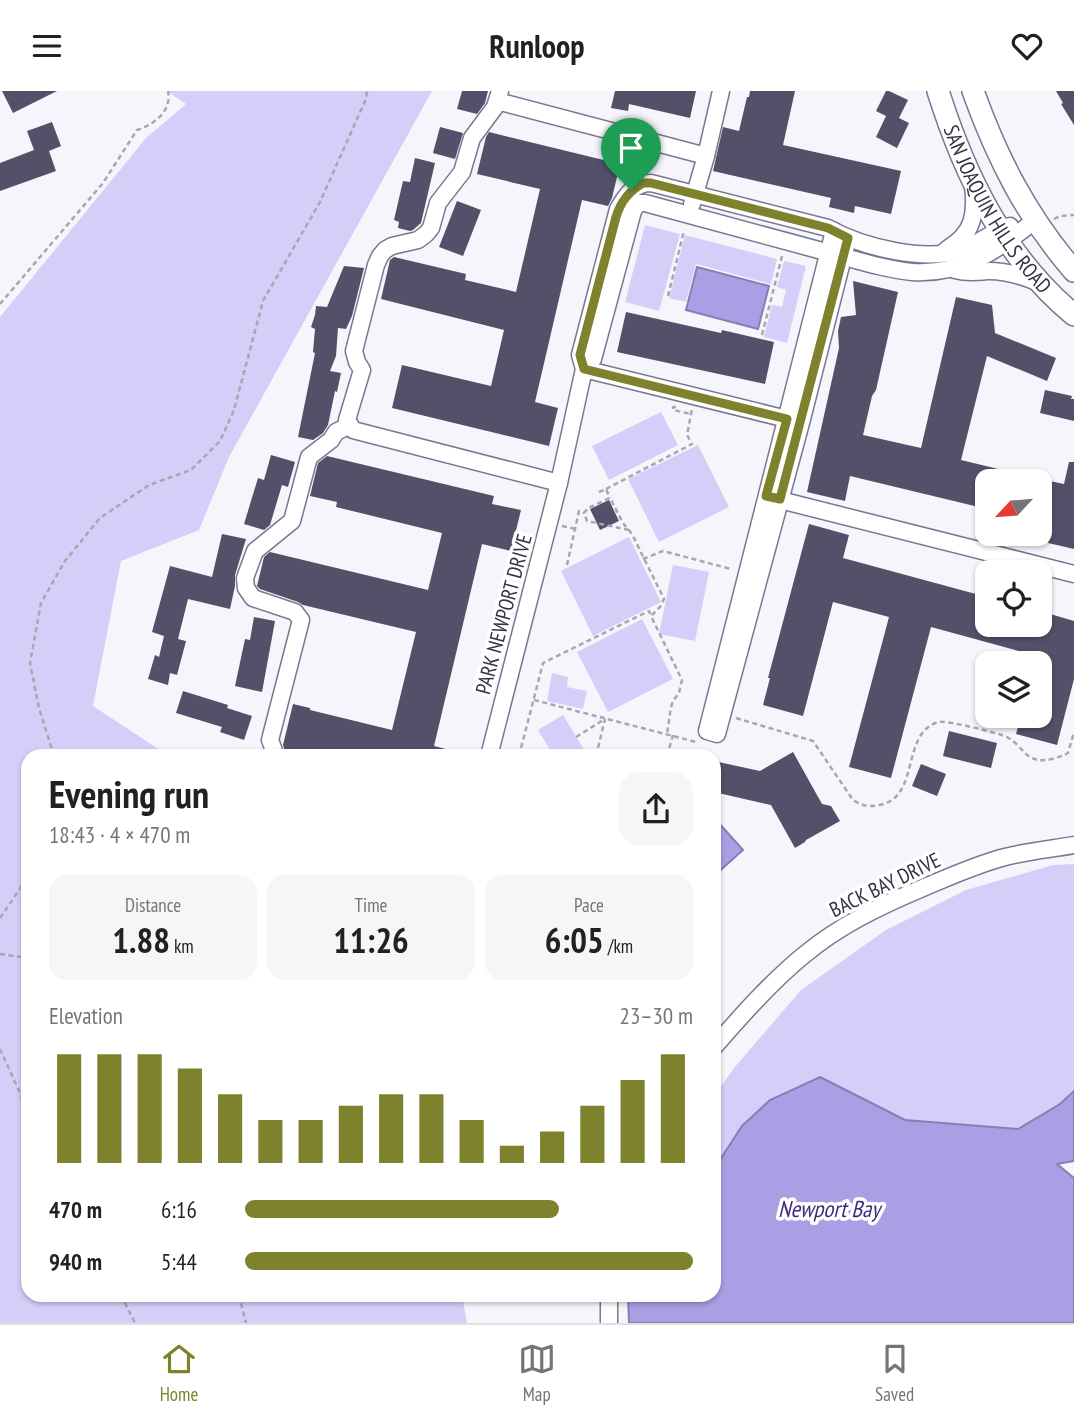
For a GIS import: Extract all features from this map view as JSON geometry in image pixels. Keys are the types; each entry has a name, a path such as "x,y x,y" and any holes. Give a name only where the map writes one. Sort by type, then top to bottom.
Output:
{"street":[{"path":"689,214 721,91"},
{"name":"SAN JOAQUIN HILLS ROAD","path":"938,91 972,180 1003,236 1042,285 1074,315"},
{"name":"SAN JOAQUIN HILLS ROAD","path":"973,91 995,147 1034,221 1074,271"},
{"path":"559,483 353,430 347,420 362,370 354,351 376,265 385,250 391,246 418,240 426,235 431,228 438,202 462,171 476,131 488,118 499,96 706,156"},
{"path":"943,253 963,237 971,221 974,198 972,180"},
{"path":"1003,236 974,261 953,269 909,272 645,203 635,197 643,183 651,183 828,228 841,235 903,253 943,253 964,249 1003,236 1034,221"},
{"name":"PARK NEWPORT DRIVE","path":"491,749 559,483 584,369 593,359 635,197"},
{"path":"773,498 717,734 707,731 794,421 841,235"},
{"path":"953,269 963,272 1008,273 1042,285"},
{"path":"584,369 794,421"},
{"path":"273,749 270,740 301,621 295,613 253,598 246,588 245,578 255,551 292,521 309,457 331,440 336,432 350,425"},
{"path":"773,498 1074,574"},
{"name":"BACK BAY DRIVE","path":"721,1039 791,965 858,917 978,865 1017,854 1074,845"},
{"path":"609,1323 610,1302"}],"path":[{"path":"0,305 103,183 136,130 166,111 169,99 167,91"},
{"path":"52,749 30,663 41,603 65,561 100,518 149,485 191,470 220,441 234,410 264,301 320,202 366,99 367,91"},
{"path":"668,296 684,231"},
{"path":"762,335 782,256"},
{"path":"598,492 692,444 687,435 691,414 673,410 673,407 688,411 689,407"},
{"path":"606,489 664,599 651,616"},
{"path":"584,513 588,508 610,498"},
{"path":"567,565 579,512 584,513"},
{"path":"584,513 587,521 629,530"},
{"path":"560,526 576,529"},
{"path":"643,559 663,551 731,569"},
{"path":"521,749 542,663 649,611 682,680 671,708 667,734"},
{"path":"534,701 699,743"},
{"path":"723,715 813,741 853,800 867,806 883,805 897,796 907,777 917,741 923,733 939,722 949,722 1004,736 1038,761 1068,753 1074,732"},
{"path":"576,737 605,719"},
{"path":"598,749 605,719"},
{"path":"669,749 673,735"},
{"path":"0,918 21,887"},
{"path":"0,954 21,957"},
{"path":"0,1049 21,1096"},
{"path":"124,1302 135,1323"},
{"path":"241,1302 246,1323"}],"shaded area":[{"path":"167,91 432,91 229,457 199,530 121,561 93,706 158,749 21,749 21,1302 463,1302 467,1323 0,1323 0,317 146,138 186,104"},
{"path":"645,225 680,234 659,311 625,302"},
{"path":"685,235 777,259 771,284 696,264 686,302 669,298"},
{"path":"784,261 806,266 787,343 764,337 772,305 782,307 786,290 777,287"},
{"path":"661,412 678,445 609,480 592,446"},
{"path":"698,445 729,507 659,542 628,479"},
{"path":"629,537 661,602 593,636 561,571"},
{"path":"673,565 709,572 695,641 659,634"},
{"path":"642,619 673,679 608,712 577,652"},
{"path":"552,673 568,677 567,687 587,691 583,709 547,701"},
{"path":"563,715 584,749 550,749 538,730"},
{"path":"1074,864 1074,1091 1061,1104 1018,1129 905,1120 820,1078 721,1163 721,1086 801,990 886,930 966,890 1053,865"}],"water":[{"path":"697,267 769,286 758,329 686,310"},
{"path":"721,825 743,850 721,870"},
{"name":"Newport Bay","path":"820,1077 905,1120 1018,1129 1060,1104 1074,1091 1074,1161 1057,1164 1074,1178 1074,1323 629,1323 628,1302 721,1302 721,1158 742,1126 770,1100"}],"building":[{"path":"2,91 57,91 13,113"},
{"path":"462,91 488,91 485,103 477,114 457,109"},
{"path":"615,91 696,91 690,118 629,104 628,111 611,108"},
{"path":"750,91 795,91 783,145 901,171 891,214 855,206 854,213 829,207 831,198 713,171 723,127 739,131"},
{"path":"886,91 908,100 899,118 909,123 897,148 876,137 886,116 876,111"},
{"path":"1056,91 1074,91 1074,125 1061,104 1063,103"},
{"path":"52,122 61,146 49,151 56,171 0,191 0,163 34,150 27,131"},
{"path":"440,127 463,133 455,159 433,153"},
{"path":"489,132 620,164 608,206 582,200 535,402 558,408 549,446 392,408 402,365 491,386 504,330 381,299 390,260 394,257 466,274 465,280 516,292 540,189 477,174"},
{"path":"415,158 435,163 421,223 410,231 398,228 399,222 394,220 403,181 410,182"},
{"path":"457,201 481,210 463,256 439,247"},
{"path":"344,266 364,268 352,316 346,329 338,328 336,356 330,371 341,373 337,392 335,391 328,425 323,433 313,440 298,437 315,353 315,329 311,327 316,306 327,307"},
{"path":"853,281 898,292 863,435 921,448 956,297 992,305 995,333 1056,358 1047,381 987,356 961,460 998,469 975,469 975,506 850,476 845,501 807,492 839,348 841,317 856,315"},
{"path":"626,312 774,342 765,384 617,352"},
{"path":"1045,390 1072,396 1074,421 1040,413"},
{"path":"271,455 295,462 288,487 282,485 270,525 264,530 244,524 258,478 264,480"},
{"path":"327,456 494,496 492,504 521,510 511,551 482,544 434,746 446,749 284,749 293,704 392,730 416,632 303,605 260,589 257,586 264,557 270,552 428,590 442,533 336,507 337,502 310,496 318,463"},
{"path":"1069,462 1074,462 1074,549 1052,544 1052,482 1064,484"},
{"path":"609,500 619,521 600,530 590,509"},
{"path":"809,524 849,535 843,558 975,594 975,637 1052,637 1052,615 1074,621 1074,679 1057,745 1016,734 1018,728 1052,728 1052,651 1019,651 931,627 891,778 849,767 889,617 833,602 803,716 763,705"},
{"path":"222,534 246,539 235,575 230,609 188,599 178,639 186,641 177,675 170,673 168,685 148,679 155,655 159,657 164,636 152,632 170,566 212,577"},
{"path":"254,617 275,621 262,692 235,686 245,639 250,640"},
{"path":"183,691 228,705 227,708 252,716 244,740 220,732 222,727 176,713"},
{"path":"949,731 997,743 991,768 943,756"},
{"path":"793,752 822,804 831,806 840,821 795,848 771,805 721,794 721,763 760,771"},
{"path":"921,764 946,774 937,796 912,786"}],"route":[{"path":"643,183 651,183 828,228 848,238 780,499 766,496 787,419 584,369 580,355 611,235 618,209 631,190 643,183"}]}
